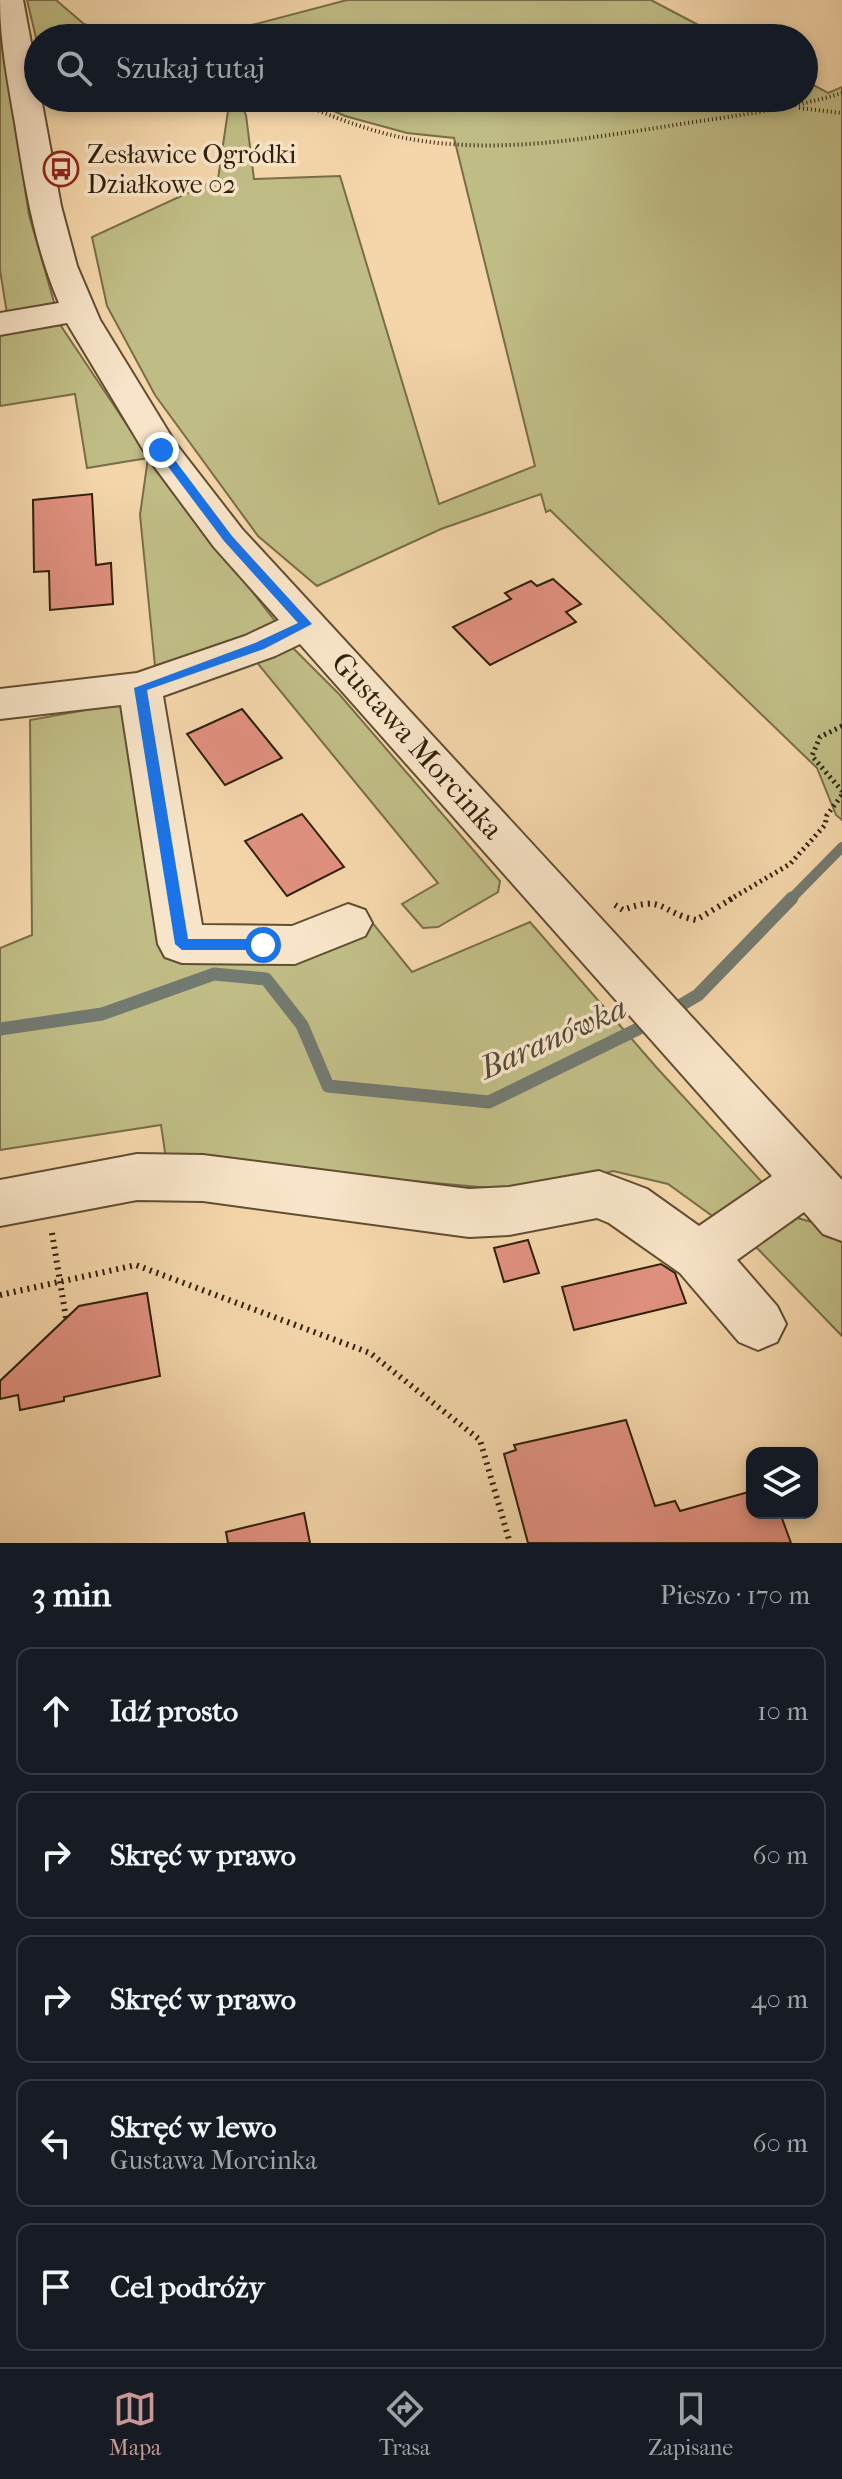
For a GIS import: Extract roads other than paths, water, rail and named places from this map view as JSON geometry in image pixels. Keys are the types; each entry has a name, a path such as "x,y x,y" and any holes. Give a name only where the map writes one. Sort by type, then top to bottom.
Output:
{"street":[{"name":"Gustawa Morcinka","path":"9,0 24,86"},
{"name":"Gustawa Morcinka","path":"29,112 45,206 60,266 79,310 161,450 228,538 306,624 608,925 682,1039 826,1199 699,1256"},
{"path":"0,324 79,310"},
{"path":"0,704 140,688 260,646 306,624"},
{"path":"140,688 182,944 295,945 348,923"},
{"path":"23,1198 137,1177 203,1178 469,1213 509,1211 599,1194 628,1206 699,1256 758,1324"}],"waterway":[{"name":"Baranówka","path":"790,900 842,847"},
{"name":"Baranówka","path":"671,1011 698,995 792,898"},
{"name":"Baranówka","path":"0,1029 102,1014 214,974 266,979 302,1025 328,1086 489,1102 652,1022"}],"place":[{"name":"Zesławice Ogródki Działkowe 02","path":"61,169"}]}
